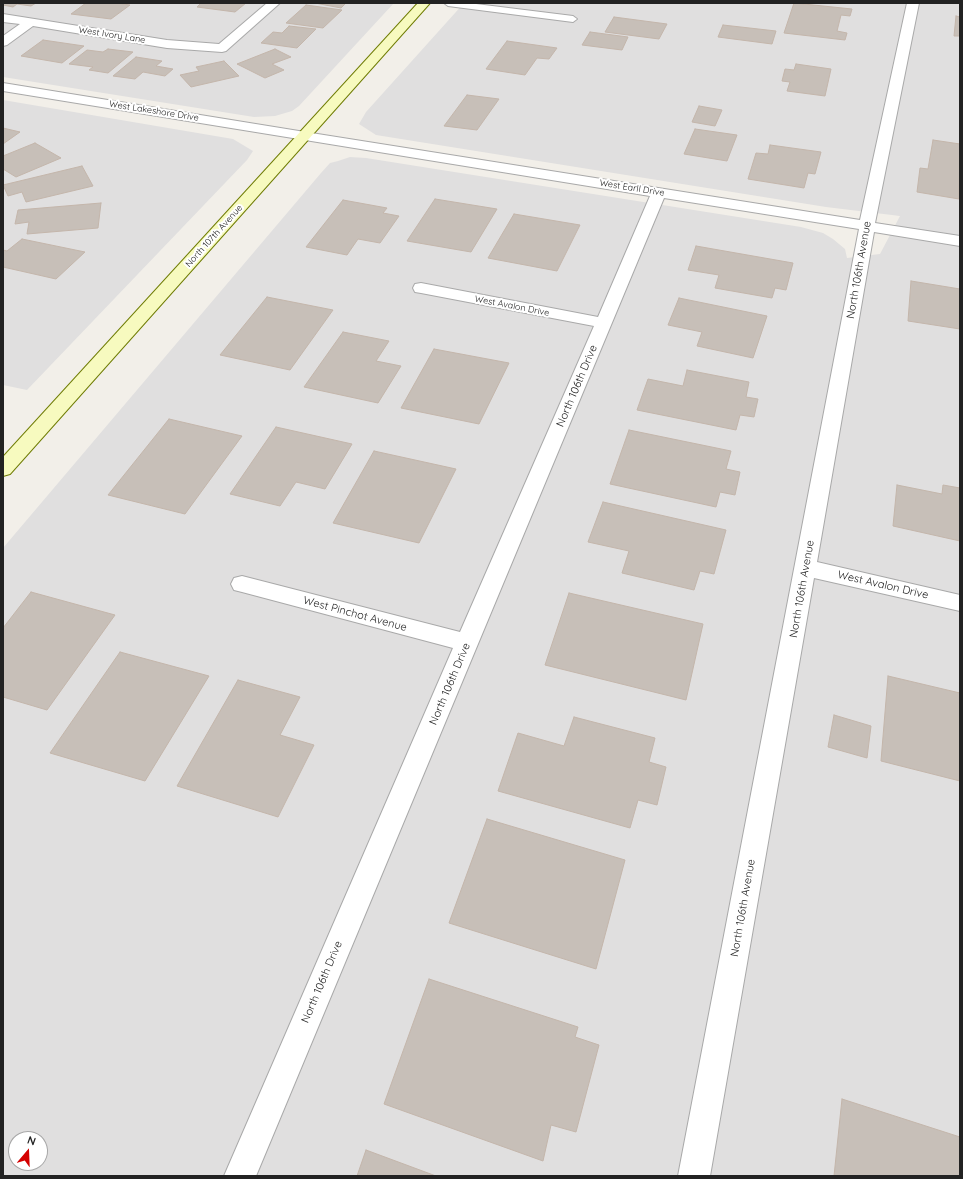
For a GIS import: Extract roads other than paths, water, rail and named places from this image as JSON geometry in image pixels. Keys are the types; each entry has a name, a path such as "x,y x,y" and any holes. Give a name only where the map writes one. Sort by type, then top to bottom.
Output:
{"main road":[{"name":"North 107th Avenue","path":"3,469 424,3"}],"street":[{"name":"West Ivory Lane","path":"3,18 167,44 222,48 274,3"},
{"name":"North 106th Avenue","path":"694,1176 806,568 867,226 913,3"},
{"path":"3,42 31,22"},
{"name":"West Lakeshore Drive","path":"3,87 305,136"},
{"name":"West Earll Drive","path":"305,136 960,241"},
{"name":"North 106th Drive","path":"240,1176 659,193"},
{"name":"West Avalon Drive","path":"421,288 604,323"},
{"name":"West Avalon Drive","path":"806,568 960,603"},
{"name":"West Pinchot Avenue","path":"242,584 467,643"}],"lane":[{"path":"448,3 574,19"}]}
